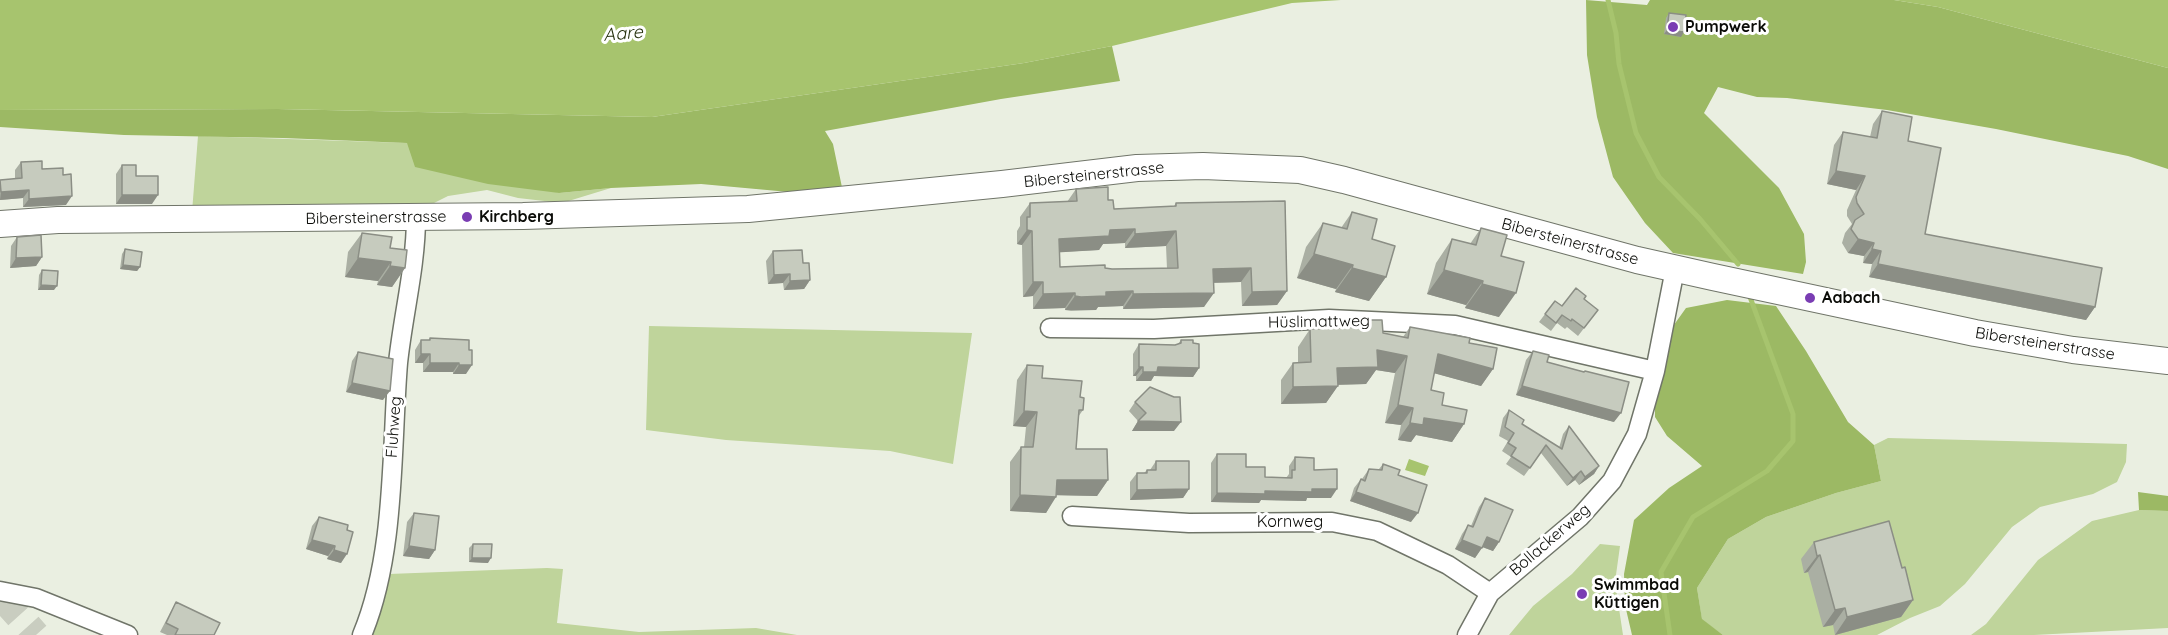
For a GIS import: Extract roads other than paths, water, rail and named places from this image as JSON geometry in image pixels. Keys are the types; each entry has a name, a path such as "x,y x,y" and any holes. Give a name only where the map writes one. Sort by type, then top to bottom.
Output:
{"main road":[{"name":"Bibersteinerstrasse","path":"0,224 58,220 524,216 748,209 1137,168 1203,166 1300,170 1675,269 1975,333 2073,350 2168,361"}],"street":[{"name":"Fluhweg","path":"362,635 370,617 381,570 393,453 399,360 416,217"},
{"name":"Bollackerweg","path":"1467,635 1491,593 1580,517 1612,481 1637,434 1655,371 1675,269"},
{"name":"Hüslimattweg","path":"1050,328 1154,329 1329,319 1455,325 1655,371"},
{"name":"Kornweg","path":"1072,516 1189,523 1332,522 1377,531 1448,565 1491,593"},
{"path":"0,591 36,598 128,635"}],"water":[{"name":"Aare","path":"0,0 1341,0 1292,3 1112,46 1024,63 652,117 278,109 0,110"},
{"path":"1894,0 2168,0 2168,68 1938,7"},
{"path":"1409,459 1429,466 1425,476 1405,470"}],"waterway":[{"name":"Aabach","path":"1608,0 1616,33 1619,64 1636,133 1659,177 1700,219 1738,264"},
{"name":"Aabach","path":"1670,635 1661,572 1693,517 1767,471 1793,441 1793,414 1750,297"}],"tunnel":[{"path":"0,595 36,635"}],"place":[{"name":"Pumpwerk","path":"1673,27"},
{"name":"Kirchberg","path":"467,217"},
{"name":"Aabach","path":"1810,298"},
{"name":"Swimmbad Küttigen","path":"1582,594"}]}
